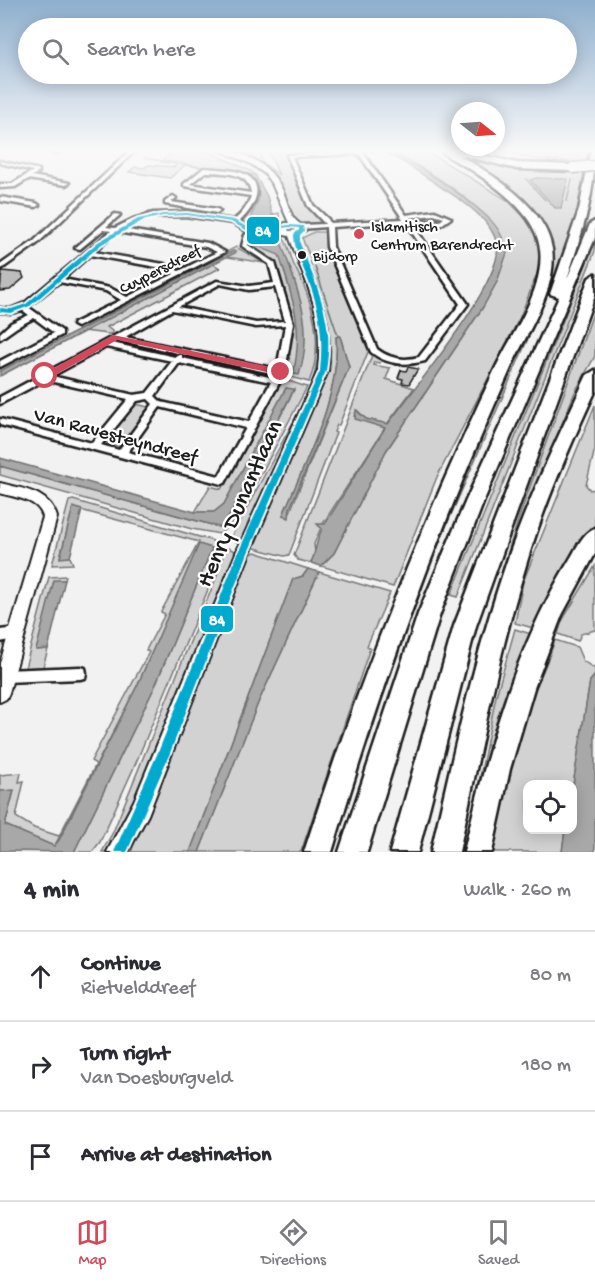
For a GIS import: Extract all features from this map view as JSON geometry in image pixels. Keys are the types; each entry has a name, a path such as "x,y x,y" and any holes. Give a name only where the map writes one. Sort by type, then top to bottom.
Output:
{"highway":[{"path":"318,852 344,766 404,594 466,447 531,307 547,258 543,237 527,212 501,190"},
{"path":"509,421 520,378 562,280 581,220 587,190"},
{"path":"352,852 434,603 509,421 571,285 595,224"},
{"path":"404,852 465,626 595,278"},
{"path":"445,852 480,687 516,564 563,441 595,377"},
{"path":"478,852 490,796 513,715 542,635 595,536"}],"main road":[{"name":"Henry Dunantlaan","path":"120,850 164,753 245,548 319,384 325,359 327,335 324,320 293,230 276,190"},
{"path":"0,488 43,501 49,508 50,517 8,635 5,676 0,693"}],"street":[{"path":"0,268 36,242 92,190"},
{"path":"217,190 254,195"},
{"path":"235,222 249,209 254,195 252,190"},
{"path":"304,190 311,206 329,226 330,247 374,350 387,358 416,362 422,359 464,304 386,190"},
{"path":"173,198 167,203 213,211 204,217"},
{"path":"0,199 36,205"},
{"path":"150,396 158,404 252,426 281,372 289,322 269,259 245,246 248,234 407,220 441,223 448,218 435,213 407,220"},
{"path":"78,248 117,215"},
{"path":"0,310 24,308 116,230 135,220 153,215 204,217 235,222 255,232"},
{"path":"102,228 116,230"},
{"name":"Cuypersdreef","path":"76,325 222,252 208,245 116,230"},
{"path":"90,253 164,266 178,273"},
{"path":"59,279 108,289 126,300"},
{"path":"0,401 219,282 249,288 279,285"},
{"path":"0,364 59,333 24,308"},
{"path":"171,308 256,325 289,322"},
{"path":"0,337 14,325 35,315"},
{"path":"116,337 277,381"},
{"path":"104,344 281,372"},
{"path":"45,376 134,399 150,396 180,356"},
{"path":"94,447 134,399"},
{"path":"121,454 158,404"},
{"name":"Van Ravesteyndreef","path":"0,422 222,480 252,426"},
{"path":"5,676 80,673"}],"shaded area":[{"path":"252,190 257,190 258,199 252,223 260,225 274,218 273,214 279,213 280,222 274,229 253,230 239,221 254,203"},
{"path":"263,190 267,196 274,221 260,225 252,223 251,216 257,204 258,191"},
{"path":"281,190 302,190 309,206 324,223 303,226 294,222"},
{"path":"445,190 452,190 486,215 502,238 507,253 497,282 483,307 386,451 334,553 321,566 311,563 322,529 317,524 325,524 385,428 355,419 356,410 366,419 388,424 455,335 487,282 496,260 497,244 483,219"},
{"path":"454,190 490,190 507,200 531,224 541,244 542,261 520,317 437,477 393,587 321,566 334,553 386,451 483,307 505,244 496,229 469,201"},
{"path":"499,190 581,190 574,226 561,263 420,586 425,558 549,279 539,222"},
{"path":"539,190 565,190 561,208 555,208"},
{"path":"314,232 328,232 327,249 370,347 339,425 334,432 336,433 289,555 284,556 251,547 327,372 329,325 311,272 311,260 302,238","holes":["340,336 349,367 290,512 283,515 320,428 327,405 333,383 336,337"]},
{"path":"253,236 274,236 284,239 307,293 315,322 316,338 314,367 309,382 283,375 290,317 274,261 248,246 247,243"},
{"path":"262,239 281,242 298,292 305,323 305,340 299,375 293,374 297,328 289,286 279,255 254,245"},
{"path":"595,242 595,251 458,597 451,595"},
{"path":"236,247 264,263 227,257 235,253 233,251 80,330 76,328"},
{"path":"233,251 236,252 0,376 0,371"},
{"path":"300,263 322,324 319,375 243,541 236,542 232,535 306,398 315,372 318,346 317,320 303,274 297,264"},
{"path":"213,264 220,268 107,327 113,332 110,334 116,335 84,331"},
{"path":"595,308 595,356 575,392 557,436 497,601 493,599 519,517"},
{"path":"340,336 349,367 290,508 289,518 283,515 320,428 333,383 336,337"},
{"path":"373,353 382,359 380,363 374,362 373,365 390,368 386,379 414,388 387,424 366,419 357,410 354,416 385,428 322,525 314,544 315,553 311,563 298,560 294,555"},
{"path":"282,379 307,387 240,514 220,534 192,529 0,475 0,466 223,528 294,390 286,388 224,504 214,512 195,512 210,486 221,489"},
{"path":"286,388 294,389 223,528 0,466 0,458 195,512 214,512 224,504"},
{"path":"132,403 152,408 123,447 102,442"},
{"path":"595,405 595,449 586,485 590,490 595,489 595,524 537,629 515,623 523,582"},
{"path":"73,500 213,541 217,547 214,575 135,765 100,842 92,852 74,852 155,686 212,548 199,545 138,684 54,847 5,825 14,791 0,792 0,775 21,773 19,782 24,781 16,817 34,828 59,836 96,764 91,761 149,652 146,650 165,614 161,612 199,542 73,508 60,557 70,557 73,564 52,565 69,501"},
{"path":"73,507 82,510 70,557 60,558"},
{"path":"199,544 212,548 155,686 74,852 0,851 0,791 14,790 5,825 54,846 59,840 138,684"},
{"path":"228,548 237,552 161,741 128,816 109,852 102,852 113,832 216,578 224,552"},
{"path":"255,552 308,569 303,576 293,579 190,852 131,852 249,555"},
{"path":"595,566 595,630 581,634 578,641 558,634 562,621"},
{"path":"308,569 319,572 258,703 199,852 190,852 293,579 303,576"},
{"path":"319,572 390,593 367,646 370,648 301,852 199,852 258,703"},
{"path":"66,576 65,580 54,581 37,650 48,649 43,667 25,668 49,577"},
{"path":"54,580 65,580 48,649 36,650"},
{"path":"515,629 534,635 465,852 496,696"},
{"path":"555,640 577,647 583,661 595,669 595,675 590,681 574,780 523,780 523,834 564,834 562,852 492,852 508,770 519,729"},
{"path":"595,675 595,852 562,852 564,834 577,834 577,780 574,780 590,681"}],"building":[{"path":"2,271 22,273 24,278 10,290 0,291"},
{"path":"408,367 418,369 409,384 402,383 403,379 398,378 401,370 406,371"}],"waterway":[{"path":"536,190 545,200"},
{"path":"567,201 570,190"},
{"path":"315,267 338,336"}],"transit line":[{"name":"84","path":"0,310 11,311 28,305 100,243 140,220 163,215 187,214 232,221 252,232 289,226 301,227 302,231 297,234 297,243 320,306 325,336 323,371 243,553 164,753 120,852"}],"place":[{"name":"Islamitisch Centrum Barendrecht","path":"359,234"},
{"name":"Bijdorp","path":"302,255"}],"route":[{"path":"45,376 116,337 281,372"}]}
